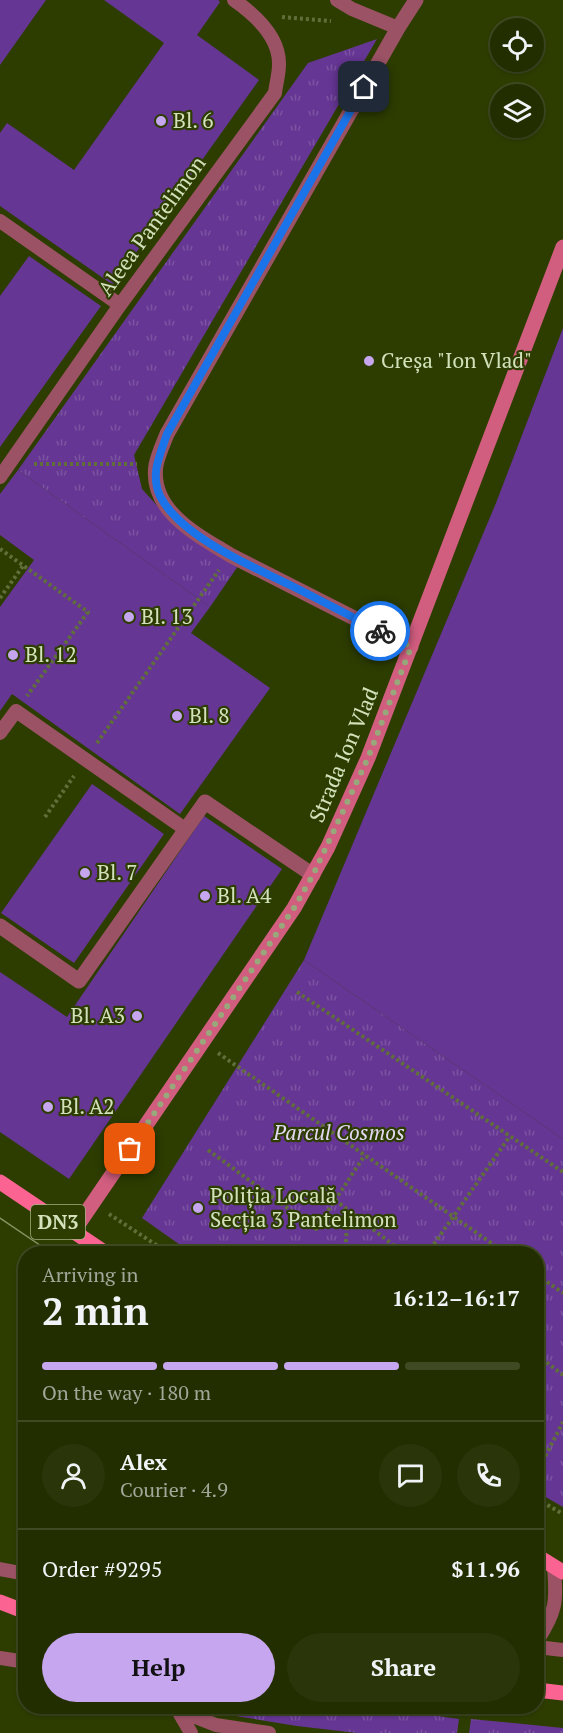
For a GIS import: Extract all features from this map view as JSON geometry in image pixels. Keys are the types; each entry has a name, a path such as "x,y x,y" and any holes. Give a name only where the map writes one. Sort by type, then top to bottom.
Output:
{"main road":[{"name":"DN3","path":"3,1189 95,1246"},
{"path":"544,1561 558,1570"},
{"path":"0,1602 18,1610"},
{"path":"0,1608 18,1611"},
{"path":"544,1691 563,1693"}],"street":[{"path":"411,647 230,555 177,519 159,494 155,480 156,464 167,434 416,0"},
{"name":"Strada Ion Vlad","path":"74,1232 294,908 313,875 368,758 563,247"},
{"path":"0,926 79,981 205,802 313,875"}],"lane":[{"name":"Aleea Pantelimon","path":"0,477 120,305 275,93 280,63 274,41 254,14 234,0"},
{"path":"337,0 352,9 398,28"},
{"path":"0,221 120,305"},
{"path":"0,733 16,711 185,829"},
{"path":"0,1569 18,1572"},
{"path":"544,1629 553,1614 558,1570"},
{"path":"544,1648 563,1650"},
{"path":"0,1659 18,1661"},
{"path":"180,1714 191,1733"},
{"path":"190,1714 216,1725 269,1733"}],"path":[{"path":"254,14 332,22"},
{"path":"9,464 156,464"},
{"path":"0,549 88,612 16,711"},
{"path":"45,817 230,555"},
{"path":"0,598 23,566"},
{"path":"297,992 563,1172"},
{"path":"203,1042 495,1246"},
{"path":"433,1246 510,1137"},
{"path":"208,1150 315,1229 364,1155"},
{"path":"335,1200 395,1246"},
{"path":"93,1203 158,1246"},
{"path":"346,1246 348,1210"},
{"path":"544,1280 563,1293"},
{"path":"544,1360 563,1375"},
{"path":"544,1459 563,1422"},
{"path":"544,1503 563,1514"}],"green space":[{"path":"0,0 46,0 0,65"},
{"path":"104,0 218,0 220,2 197,35 259,80 113,285 0,206 0,133 7,123 74,170 164,43"},
{"path":"377,39 134,455 142,489 173,523 238,566 210,607 18,470 308,63"},
{"path":"29,256 101,306 0,447 0,296"},
{"path":"563,328 563,1139 304,960 496,503"},
{"path":"18,470 210,607 191,633 270,688 180,814 12,694 0,711 0,607 34,560 0,535 0,494"},
{"path":"92,784 164,834 74,963 1,913"},
{"path":"204,816 282,869 69,1179 0,1132 0,972 67,1017"},
{"name":"Parcul Cosmos","path":"304,960 563,1139 563,1507 544,1496 544,1246 182,1246 142,1218"},
{"path":"223,1714 424,1714 459,1719 457,1733 357,1733"},
{"path":"471,1719 563,1728 563,1733 469,1733"}],"tram line":[{"path":"0,1218 41,1246"}],"way so far":[{"path":"130,1149 294,908 328,847 368,758 411,647 380,631"}],"place":[{"name":"Bl. 6","path":"161,121"},
{"name":"Creșa \"Ion Vlad\"","path":"369,361"},
{"name":"Bl. 13","path":"129,617"},
{"name":"Bl. 12","path":"13,655"},
{"name":"Bl. 8","path":"177,716"},
{"name":"Bl. 7","path":"85,873"},
{"name":"Bl. A4","path":"205,896"},
{"name":"Bl. A3","path":"137,1016"},
{"name":"Bl. A2","path":"48,1107"},
{"name":"Poliția Locală Secția 3 Pantelimon","path":"198,1208"}],"route":[{"path":"364,87 167,434 156,464 155,480 159,494 167,507 177,519 202,537 230,555 380,631"}]}
